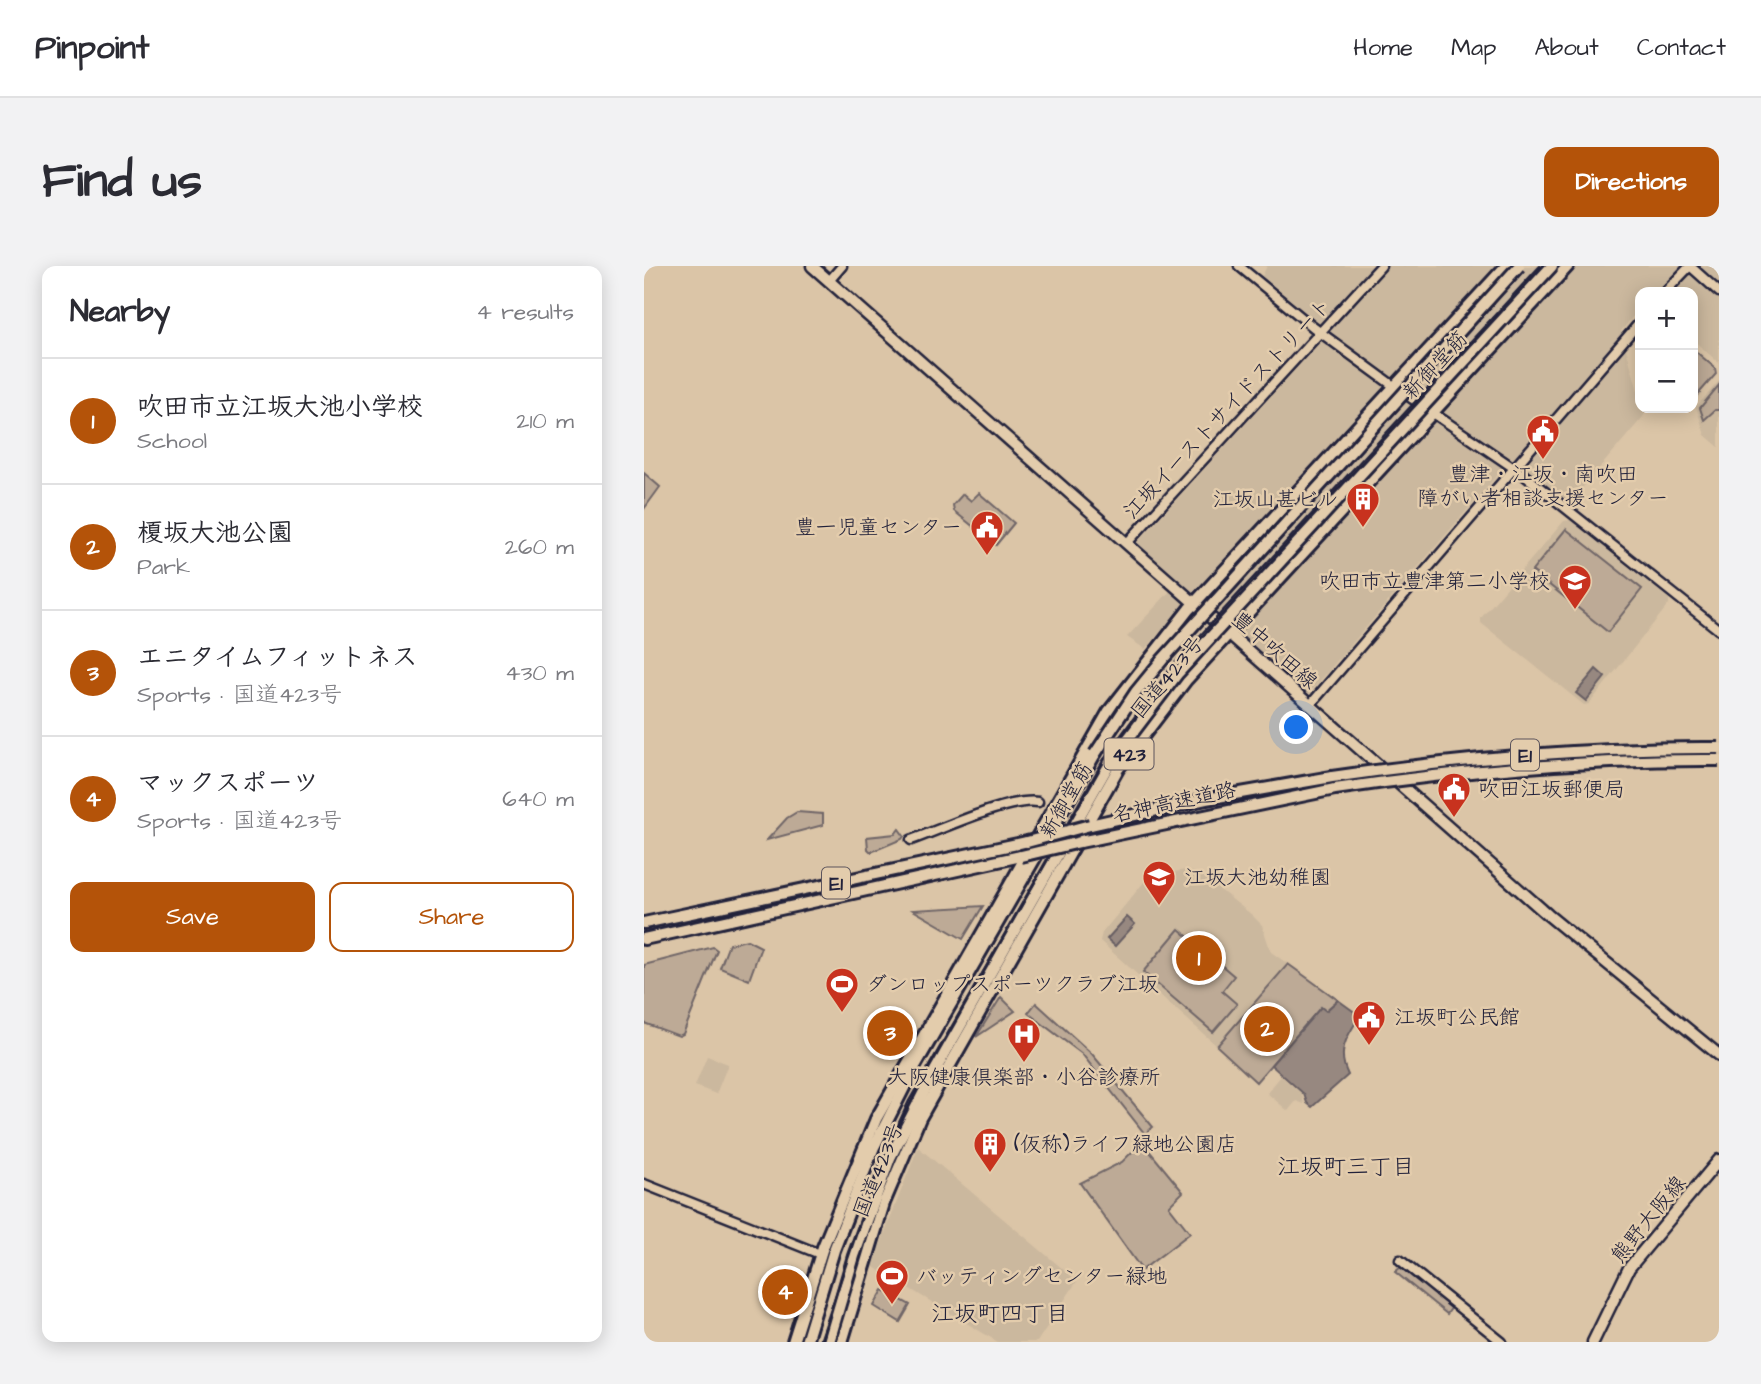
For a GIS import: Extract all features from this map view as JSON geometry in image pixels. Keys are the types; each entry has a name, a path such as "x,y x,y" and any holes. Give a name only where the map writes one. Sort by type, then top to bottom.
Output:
{"highway":[{"name":"国道423号","path":"793,1342 820,1254 876,1119 1109,711 1149,656 1195,603 1506,266"},
{"name":"新御堂筋","path":"806,1342 842,1226 879,1136 914,1068 1094,754 1130,700 1163,659 1519,266"},
{"name":"新御堂筋","path":"829,1342 854,1256 890,1158 932,1076 1109,764 1178,673 1552,266"},
{"name":"国道423号","path":"842,1342 884,1203 938,1082 1118,769 1171,698 1568,266"},
{"name":"名神高速道路","path":"644,923 1027,842 1206,799 1332,777 1423,764 1578,751 1719,748"},
{"name":"名神高速道路","path":"644,939 1080,842 1335,789 1413,777 1578,761 1719,760"}],"main road":[{"name":"豊中吹田線","path":"812,266 1548,915 1719,1055"},
{"name":"熊野大阪線","path":"1593,1342 1629,1268 1719,1160"}],"street":[{"path":"829,281 842,266"},
{"path":"1239,266 1321,333 1514,468 1719,630"},
{"name":"江坂イーストサイドストリート","path":"1126,543 1381,266"},
{"path":"1670,287 1690,266 1719,292"},
{"path":"1310,705 1635,328"},
{"path":"911,840 1024,801 1038,802"},
{"path":"644,1184 820,1254"},
{"path":"1400,1260 1502,1342"}],"shaded area":[{"path":"1267,266 1719,266 1719,363 1698,344 1698,287 1635,287 1635,314 1621,331 1635,380 1635,413 1645,413 1643,417 1572,500 1567,501 1512,458 1307,696 1138,547 1138,542 1330,332 1262,276"},
{"path":"1698,353 1715,368 1716,374 1698,394"},
{"path":"1719,381 1719,447 1705,435 1698,405"},
{"path":"1719,385 1719,410 1715,410 1704,420 1700,408"},
{"path":"644,473 660,487 644,509"},
{"path":"979,493 1014,523 996,545 954,511 953,505 963,494 971,501"},
{"name":"吹田市立豊津第二小学校","path":"1570,520 1669,599 1669,604 1589,704 1584,705 1481,623 1481,618 1564,521"},
{"path":"1566,529 1642,589 1608,632 1532,571"},
{"path":"1171,590 1186,603 1145,649 1127,637"},
{"path":"1596,669 1605,677 1586,701 1576,693"},
{"path":"797,812 823,814 823,825 767,840 787,818"},
{"path":"899,829 904,836 902,839 871,852 868,849 867,837 895,834"},
{"path":"1186,870 1201,875 1252,915 1262,925 1271,952 1288,964 1217,1046 1100,941 1102,933 1145,881 1157,875"},
{"path":"983,906 963,939 913,910"},
{"path":"1127,917 1135,924 1115,946 1107,939"},
{"path":"1179,929 1234,976 1222,991 1237,1004 1213,1032 1143,972"},
{"path":"747,940 761,947 749,980 720,968 729,944"},
{"path":"713,947 717,950 683,1034 679,1036 644,1023 644,965"},
{"path":"1288,964 1338,1000 1325,1011 1320,1008 1256,1082 1217,1046"},
{"path":"1001,997 1015,1011 976,1037"},
{"path":"1338,1000 1360,1016 1347,1037 1343,1051 1348,1075 1312,1107 1307,1103 1304,1094 1271,1065 1321,1007 1326,1011"},
{"path":"1036,1003 1092,1054 1153,1127 1145,1134 1082,1054 1028,1013"},
{"path":"707,1056 728,1064 716,1094 695,1086"},
{"path":"1281,1076 1302,1094 1304,1104 1296,1101 1288,1111 1267,1093"},
{"path":"1142,1142 1183,1192 1169,1206 1190,1233 1142,1270 1080,1183 1122,1162"},
{"path":"918,1147 1077,1281 1037,1342 998,1342 872,1266"},
{"path":"1402,1266 1452,1307 1447,1314 1395,1272"},
{"name":"バッティングセンター緑地","path":"883,1290 910,1305 900,1322 874,1306"}],"railway":[{"path":"820,1342 879,1166 909,1101 1113,746 1174,664 1540,266"}],"place":[{"name":"豊津・江坂・南吹田 障がい者相談支援センター","path":"1543,461"},
{"name":"江坂山甚ビル","path":"1363,529"},
{"name":"豊一児童センター","path":"987,557"},
{"name":"吹田市立豊津第二小学校","path":"1575,611"},
{"name":"吹田江坂郵便局","path":"1454,819"},
{"name":"江坂大池幼稚園","path":"1159,907"},
{"name":"吹田市立江坂大池小学校","path":"1199,958"},
{"name":"ダンロップスポーツクラブ江坂","path":"842,1014"},
{"name":"榎坂大池公園","path":"1267,1029"},
{"name":"エニタイムフィットネス","path":"890,1033"},
{"name":"江坂町公民館","path":"1369,1047"},
{"name":"大阪健康倶楽部・小谷診療所","path":"1024,1064"},
{"name":"(仮称)ライフ緑地公園店","path":"990,1174"},
{"name":"マックスポーツ","path":"785,1292"},
{"name":"バッティングセンター緑地","path":"892,1306"}],"district":[{"name":"江坂町三丁目","path":"1346,1166"},
{"name":"江坂町四丁目","path":"1000,1313"}]}
